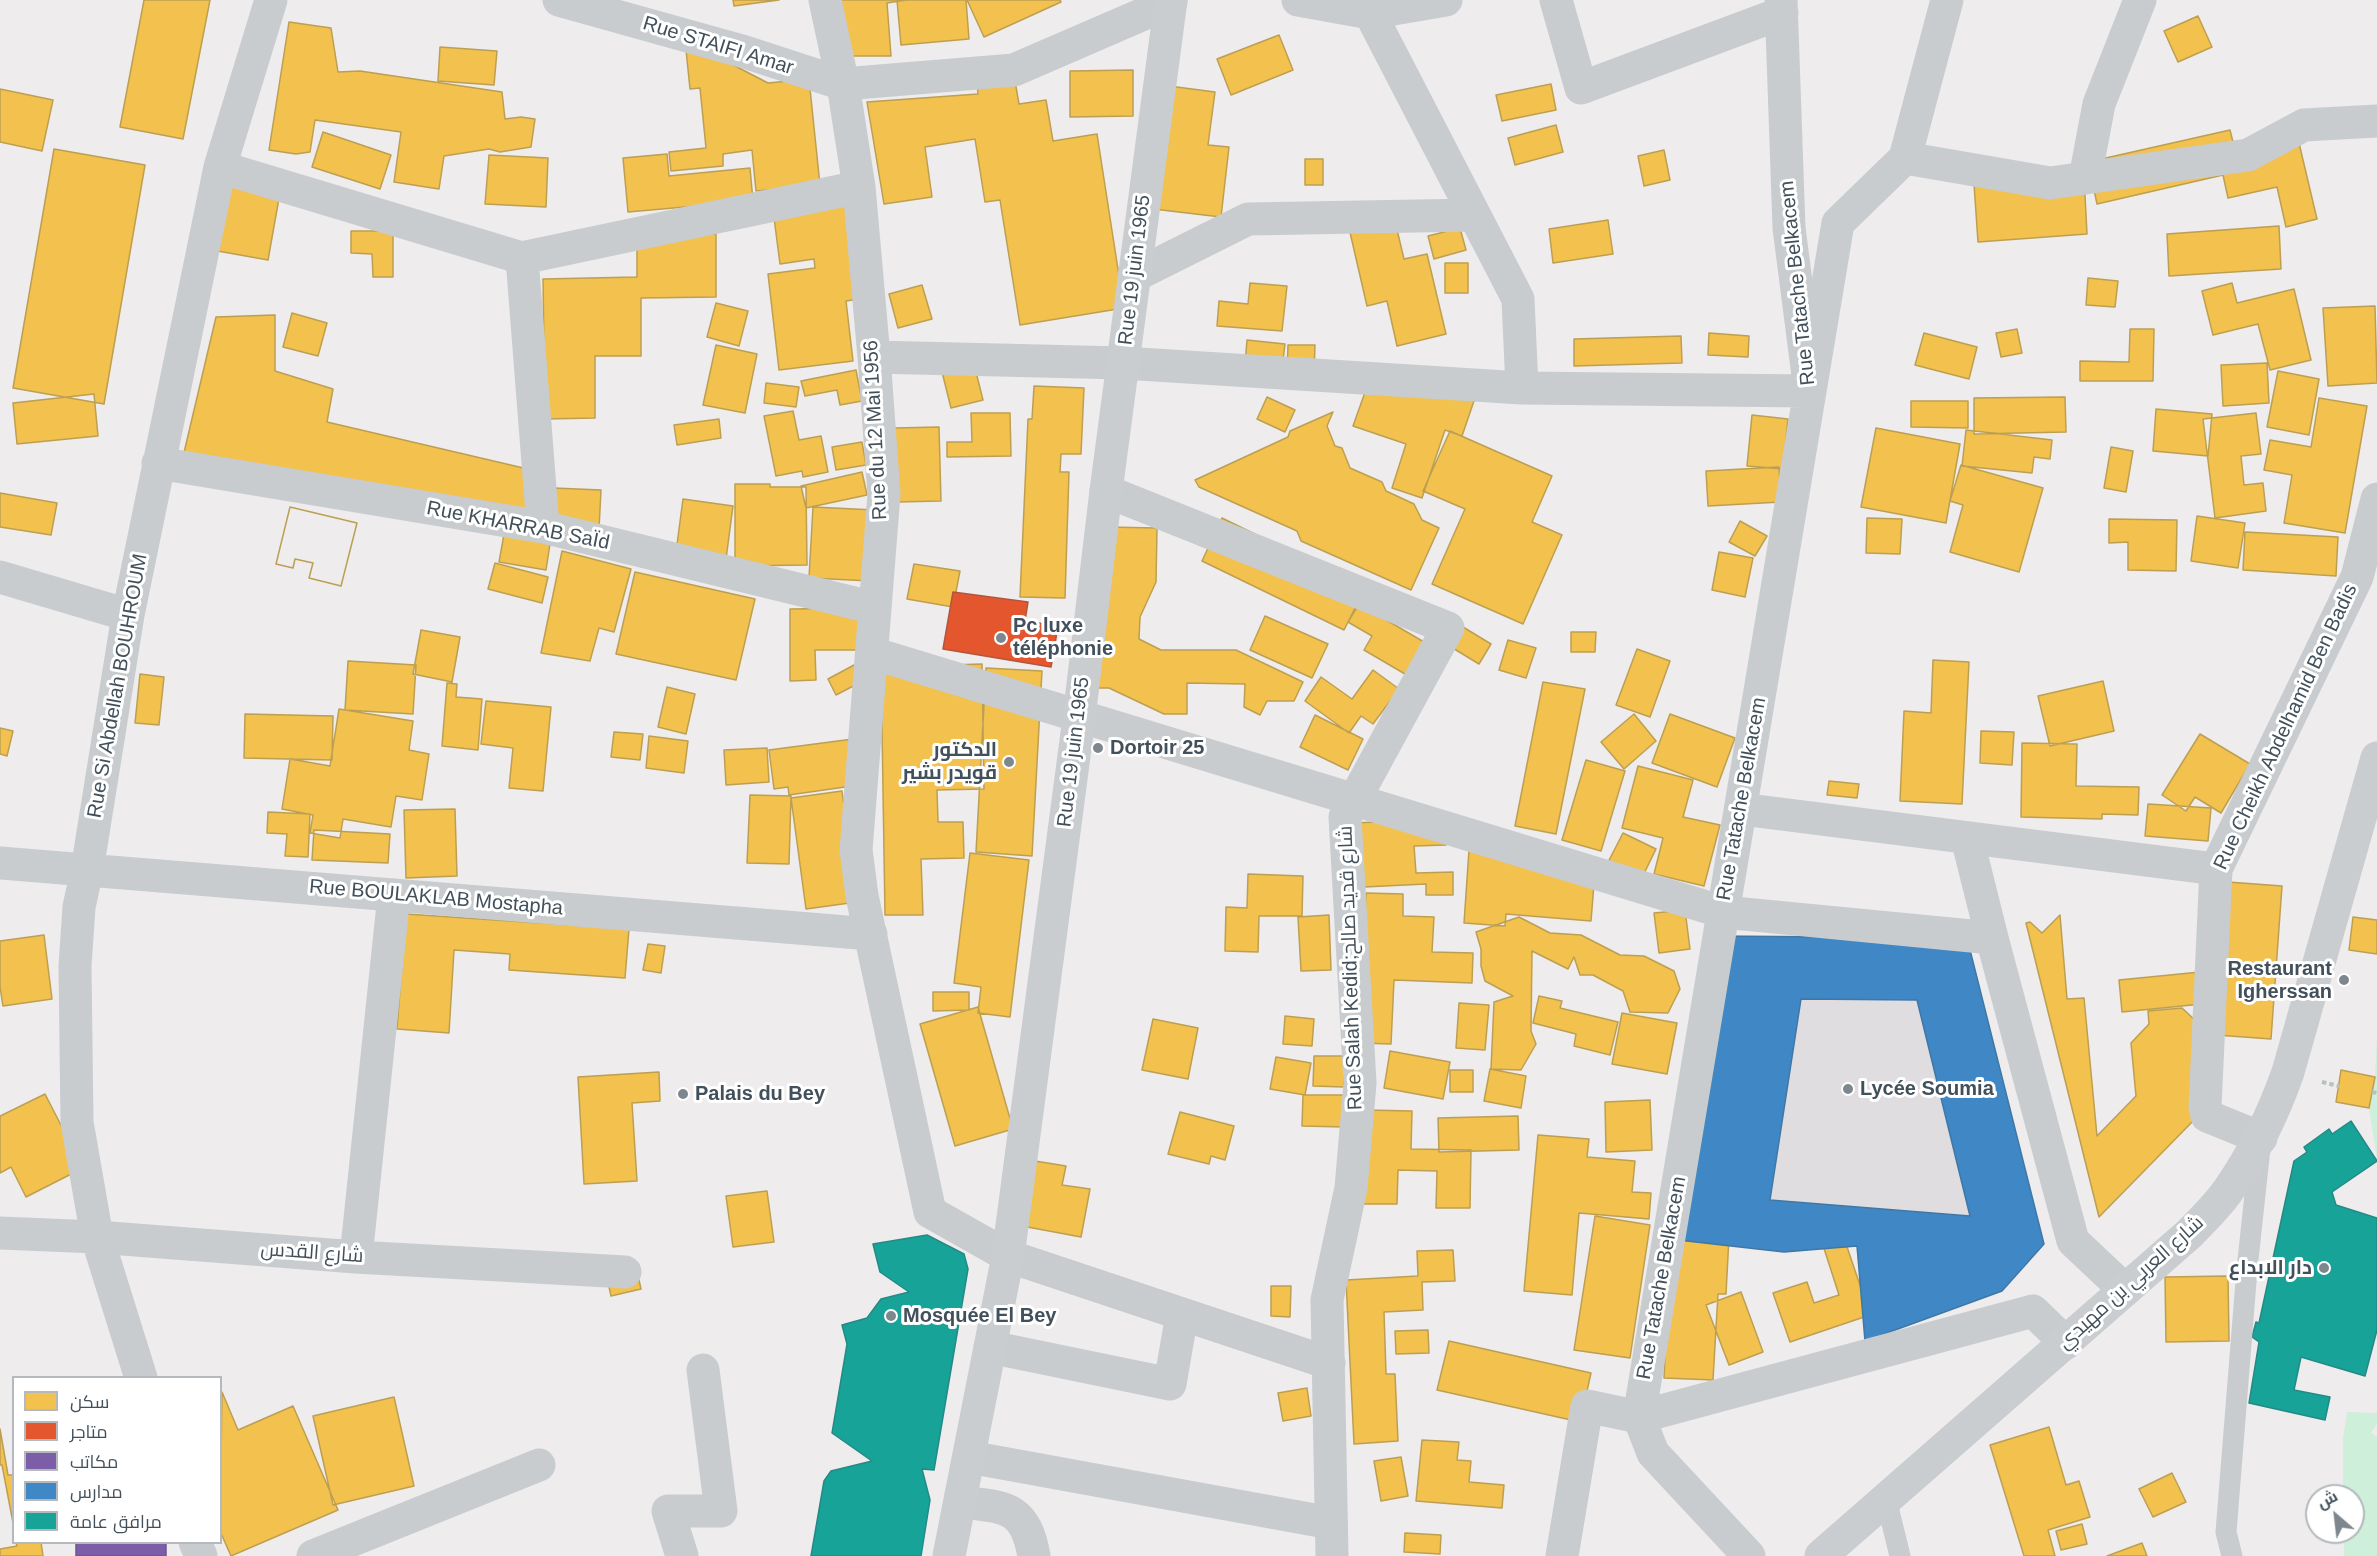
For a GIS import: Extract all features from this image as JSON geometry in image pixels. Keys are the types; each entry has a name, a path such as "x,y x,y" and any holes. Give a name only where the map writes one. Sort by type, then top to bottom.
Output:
{"street":[{"name":"Rue Si Abdellah BOUHROUM","path":"141,1376 97,1237 77,1122 75,966 79,907 128,615 220,167 271,0"},
{"name":"Rue STAIFI Amar","path":"559,0 745,52 843,84"},
{"name":"Rue du 12 Mai 1956","path":"825,0 843,84 859,187 884,494 856,850 862,896 930,1212 1008,1256 1329,1363"},
{"path":"1298,0 1369,7 1446,0"},
{"path":"1556,0 1581,88 1781,7"},
{"path":"874,357 1123,363 1522,388 1810,391 1838,223 1905,158 1947,0"},
{"path":"2085,178 2099,104 2140,0"},
{"path":"843,84 1014,70 1170,1"},
{"name":"Rue 19 juin 1965","path":"949,1556 1008,1256 1170,1"},
{"path":"1369,7 1473,215 1518,299 1522,388"},
{"name":"Rue Tatache Belkacem","path":"1639,1417 1810,391 1789,228 1781,7"},
{"path":"1905,158 2050,183 2248,155 2304,125 2377,120"},
{"path":"220,167 522,258 859,187"},
{"path":"1134,276 1248,219 1473,215"},
{"path":"522,258 543,527"},
{"name":"Rue KHARRAB SaÏd","path":"158,463 543,527 875,608"},
{"name":"Rue Salah Kedid;شارع قديد صالح","path":"1106,491 1448,628 1345,817 1360,1083 1352,1188 1327,1300 1332,1556"},
{"name":"Rue Cheikh Abdelhamid Ben Badis","path":"2261,1138 2207,1116 2205,1107 2216,869 2357,577 2377,499"},
{"path":"0,577 128,615"},
{"path":"872,653 1079,718 1723,912 1992,938"},
{"name":"شارع العربي بن مهيدي","path":"1821,1556 2189,1234 2226,1193 2261,1138 2288,1072 2377,758"},
{"path":"1741,809 2216,869"},
{"path":"1967,838 2073,1241 2125,1290"},
{"name":"Rue BOULAKLAB Mostapha","path":"0,863 871,934"},
{"path":"356,1257 394,895"},
{"name":"شارع القدس","path":"0,1233 97,1237 356,1257 625,1272"},
{"path":"1562,1556 1587,1406 1639,1417 2032,1311 2066,1343"},
{"path":"990,1347 1170,1384 1182,1314"},
{"path":"682,1556 668,1511 722,1511 703,1370"},
{"path":"1639,1417 1653,1453 1749,1556"},
{"path":"969,1457 1331,1523"},
{"path":"313,1556 539,1465"},
{"path":"960,1502 1001,1507 1010,1511 1024,1524 1029,1533 1034,1556"}],"lane":[{"path":"2232,1556 2226,1532 2246,1280 2261,1138"},
{"path":"1886,1499 1900,1556"}],"shaded area":[{"name":"Lycée Soumia","path":"1713,936 1967,938 2044,1244 2002,1291 1866,1341 1857,1246 1669,1239"}],"green space":[{"path":"2377,1040 2377,1159 2369,1108 2375,1077"},
{"path":"2347,1412 2377,1413 2377,1423 2371,1433 2377,1437 2377,1556 2344,1556 2344,1544 2365,1544 2365,1484 2343,1484 2343,1439"}],"building: سكن":[{"path":"144,0 210,0 183,139 120,127"},
{"path":"733,0 779,0 734,6"},
{"path":"840,0 906,0 887,3 891,56 849,56"},
{"path":"897,0 966,0 969,39 901,45"},
{"path":"967,0 1060,0 1061,2 984,37"},
{"path":"2198,16 2212,47 2178,62 2164,31"},
{"path":"289,22 331,28 338,72 360,71 502,92 505,119 521,117 535,119 531,147 500,152 489,149 444,156 439,189 394,182 401,132 315,120 310,152 296,154 269,150"},
{"path":"1279,35 1293,70 1231,95 1217,59"},
{"path":"685,40 768,83 809,79 820,185 756,191 752,150 723,154 723,166 671,171 669,152 706,148 700,88 690,89"},
{"path":"440,47 497,51 494,85 438,81"},
{"path":"1133,70 1133,116 1070,117 1070,71"},
{"path":"1015,81 1019,104 1046,100 1053,141 1097,134 1124,308 1020,325 1000,200 985,202 975,139 925,147 932,197 884,204 867,102 978,94 977,84"},
{"path":"1551,84 1556,110 1502,121 1496,95"},
{"path":"1169,86 1215,92 1208,145 1229,147 1221,217 1153,209"},
{"path":"0,89 53,100 42,151 0,142"},
{"path":"1556,125 1563,152 1515,165 1508,138"},
{"path":"2230,130 2237,158 2299,143 2317,219 2286,227 2277,187 2228,198 2223,175 2097,204 2088,162"},
{"path":"323,132 391,155 380,189 312,167"},
{"path":"54,149 145,165 104,404 13,388"},
{"path":"1664,150 1670,180 1644,186 1638,156"},
{"path":"667,154 669,176 750,168 753,201 628,212 623,158"},
{"path":"489,155 548,158 546,207 485,204"},
{"path":"1305,159 1323,159 1323,185 1305,185"},
{"path":"2084,176 2087,234 1978,242 1974,184"},
{"path":"225,177 281,187 268,260 212,250"},
{"path":"853,200 865,298 846,301 853,361 779,370 768,274 815,268 814,259 780,264 773,210"},
{"path":"1394,217 1404,259 1427,254 1446,334 1397,346 1387,301 1367,306 1349,228"},
{"path":"1608,220 1613,254 1553,263 1549,229"},
{"path":"2279,226 2281,269 2169,276 2167,234"},
{"path":"1460,228 1466,250 1434,259 1428,236"},
{"path":"351,231 393,231 393,277 373,277 372,254 351,253"},
{"path":"716,234 716,297 641,298 641,356 595,356 595,418 545,419 543,279 637,277 637,236"},
{"path":"1445,263 1468,263 1468,293 1445,293"},
{"path":"2088,278 2118,281 2115,307 2086,305"},
{"path":"1250,283 1287,286 1282,331 1217,326 1219,301 1248,304"},
{"path":"2232,283 2237,303 2294,289 2311,360 2270,370 2258,324 2213,335 2202,291"},
{"path":"922,285 932,319 898,328 889,294"},
{"path":"716,303 748,311 739,346 707,337"},
{"path":"2375,306 2377,383 2328,386 2323,308"},
{"path":"292,313 327,323 318,356 283,347"},
{"path":"275,315 275,371 333,389 327,422 532,470 525,512 182,461 216,317"},
{"path":"2017,329 2022,353 2001,357 1996,333"},
{"path":"2130,329 2154,329 2153,381 2080,381 2080,361 2129,362"},
{"path":"1709,333 1749,336 1748,357 1708,355"},
{"path":"1924,333 1977,347 1969,379 1915,365"},
{"path":"1681,336 1682,363 1574,366 1574,339"},
{"path":"1247,340 1285,344 1282,368 1245,364"},
{"path":"716,345 757,354 745,413 703,405"},
{"path":"1288,345 1315,345 1314,373 1287,372"},
{"path":"973,360 983,400 951,408 941,368"},
{"path":"2267,363 2269,403 2223,406 2221,365"},
{"path":"1375,364 1475,398 1462,436 1445,430 1422,498 1392,488 1406,444 1353,426"},
{"path":"856,370 862,401 840,405 837,390 805,396 801,381"},
{"path":"2278,371 2319,379 2309,435 2267,427"},
{"path":"766,383 799,387 796,407 764,403"},
{"path":"1034,386 1084,388 1081,454 1061,454 1060,472 1069,472 1065,598 1020,597 1028,419 1032,419"},
{"path":"94,394 98,436 17,444 13,403"},
{"path":"1267,397 1295,410 1285,432 1257,419"},
{"path":"2065,397 2066,432 1974,434 1974,398"},
{"path":"2319,398 2367,406 2345,533 2284,523 2292,475 2264,470 2270,440 2311,447"},
{"path":"1911,401 1968,401 1968,428 1911,427"},
{"path":"2156,409 2212,414 2208,456 2153,451"},
{"path":"793,411 799,440 821,436 828,472 803,477 802,471 776,476 764,416"},
{"path":"1333,412 1327,426 1335,446 1342,448 1350,468 1382,482 1386,491 1414,504 1422,520 1439,528 1411,590 1301,541 1297,531 1199,487 1195,480 1288,437 1290,431"},
{"path":"971,413 1010,413 1011,456 947,457 947,442 972,442"},
{"path":"2256,413 2261,454 2241,456 2244,485 2263,483 2266,511 2215,518 2203,419"},
{"path":"1752,415 1788,419 1783,469 1747,466"},
{"path":"719,419 721,438 677,445 674,425"},
{"path":"939,427 941,501 896,502 894,428"},
{"path":"1876,428 1960,444 1946,523 1861,507"},
{"path":"1966,430 2052,440 2050,459 2034,457 2032,473 1962,466"},
{"path":"1450,431 1552,476 1532,522 1562,535 1523,624 1432,584 1465,509 1423,491"},
{"path":"862,442 866,465 836,470 832,447"},
{"path":"2111,447 2133,451 2126,492 2104,488"},
{"path":"1961,465 2043,488 2019,572 1950,552 1963,505 1950,501"},
{"path":"1779,467 1781,502 1708,506 1706,471"},
{"path":"862,472 867,495 806,508 801,486"},
{"path":"735,484 806,487 807,565 735,566"},
{"path":"554,488 601,490 599,529 552,527"},
{"path":"0,493 57,503 51,535 0,527"},
{"path":"683,499 733,506 726,559 676,552"},
{"path":"290,507 357,523 341,586 309,578 313,563 295,559 293,568 276,564"},
{"path":"290,507 357,523 341,586 309,578 313,563 295,559 293,568 276,564"},
{"path":"813,507 875,510 871,581 809,578"},
{"path":"2197,516 2245,523 2238,568 2191,561"},
{"path":"1222,518 1365,588 1344,630 1202,561"},
{"path":"1867,518 1902,519 1900,554 1866,553"},
{"path":"2109,519 2177,520 2176,571 2128,570 2128,542 2109,543"},
{"path":"1740,521 1767,536 1755,556 1729,542"},
{"path":"506,523 552,531 546,570 499,562"},
{"path":"1107,527 1157,528 1156,582 1140,617 1139,639 1161,650 1236,650 1303,682 1294,701 1267,701 1260,715 1244,707 1245,684 1187,683 1187,714 1164,714 1109,688 1093,688"},
{"path":"2245,532 2338,537 2336,576 2243,570"},
{"path":"562,551 631,569 614,632 599,628 590,661 541,653"},
{"path":"1719,552 1753,558 1745,597 1712,590"},
{"path":"495,563 548,577 542,603 488,589"},
{"path":"914,564 960,571 953,607 907,599"},
{"path":"635,572 755,599 736,680 616,654"},
{"path":"1359,604 1424,642 1405,674 1364,650 1372,636 1348,622"},
{"path":"865,608 864,650 815,650 816,680 790,681 790,609"},
{"path":"1265,616 1328,644 1312,678 1250,650"},
{"path":"1463,627 1491,644 1479,664 1451,647"},
{"path":"421,630 460,637 452,682 413,674"},
{"path":"1571,632 1596,632 1595,652 1571,652"},
{"path":"1508,640 1536,648 1526,678 1499,670"},
{"path":"1637,649 1670,661 1650,717 1616,705"},
{"path":"1933,660 1969,662 1962,804 1900,801 1904,711 1931,713"},
{"path":"348,661 416,665 413,714 345,710"},
{"path":"982,664 984,789 937,790 938,822 963,822 964,858 921,859 923,915 885,915 881,667"},
{"path":"854,665 863,681 836,695 828,679"},
{"name":"الدكتور قويدر بشير","path":"986,668 1042,671 1032,856 976,852"},
{"path":"1373,670 1399,689 1373,724 1361,716 1349,733 1305,701 1321,677 1352,699"},
{"path":"140,674 164,677 159,725 135,723"},
{"path":"2103,681 2114,731 2050,746 2038,696"},
{"path":"1543,682 1585,689 1556,834 1515,826"},
{"path":"447,683 457,684 456,697 482,699 478,750 442,746"},
{"path":"667,687 695,694 686,734 658,727"},
{"path":"486,701 551,707 543,791 509,788 513,748 481,744"},
{"path":"339,709 413,721 409,750 429,754 422,800 396,796 391,827 343,819 340,838 310,833 313,815 282,809 290,759 330,766"},
{"path":"245,714 333,716 332,760 244,758"},
{"path":"1634,714 1656,741 1624,769 1601,742"},
{"path":"1670,714 1735,738 1717,787 1652,763"},
{"path":"1315,715 1363,739 1348,770 1300,747"},
{"path":"0,728 13,731 7,756 0,754"},
{"path":"1981,731 2014,732 2012,765 1980,763"},
{"path":"614,732 643,734 640,760 611,757"},
{"path":"2200,734 2250,764 2221,813 2195,797 2186,811 2162,795"},
{"path":"649,736 688,741 684,773 646,768"},
{"path":"853,739 859,785 789,795 788,787 774,789 769,750"},
{"path":"2022,743 2077,744 2076,786 2139,787 2138,815 2102,814 2102,819 2021,817"},
{"path":"767,748 769,782 726,785 724,750"},
{"path":"1586,760 1625,771 1601,851 1562,840"},
{"path":"1638,766 1693,780 1683,817 1720,825 1704,886 1654,874 1663,838 1622,828"},
{"path":"1829,781 1859,784 1857,798 1827,795"},
{"path":"842,791 857,902 806,909 791,798"},
{"path":"750,795 791,796 789,864 747,863"},
{"path":"2148,804 2211,808 2208,841 2145,836"},
{"path":"455,809 457,876 406,878 404,810"},
{"path":"268,812 310,814 308,857 285,856 287,834 267,833"},
{"path":"1445,820 1446,845 1414,846 1416,873 1453,872 1453,895 1426,895 1426,884 1364,887 1348,823"},
{"path":"314,830 390,834 388,863 312,860"},
{"path":"1623,833 1656,849 1638,886 1604,870"},
{"path":"1469,850 1596,859 1591,921 1506,914 1505,926 1464,923"},
{"path":"970,853 1029,860 1010,1017 978,1013 981,987 954,983"},
{"path":"1248,874 1303,876 1302,916 1259,916 1258,952 1225,951 1226,907 1247,908"},
{"path":"2228,882 2282,886 2271,1039 2216,1035"},
{"path":"1366,893 1403,894 1403,916 1434,917 1432,952 1473,953 1472,983 1394,980 1391,1044 1360,1043"},
{"path":"1685,910 1690,949 1659,953 1654,913"},
{"path":"406,914 629,929 625,978 509,970 510,954 454,950 449,1033 397,1029"},
{"path":"1329,915 1331,970 1301,971 1298,917"},
{"path":"2060,915 2067,999 2084,998 2097,1136 2136,1096 2131,1043 2149,1024 2148,1011 2182,1008 2197,1022 2194,1120 2099,1217 2026,923 2030,922 2042,933"},
{"path":"1519,917 1550,933 1581,935 1620,955 1644,956 1674,971 1680,989 1668,1013 1630,1012 1623,991 1593,975 1580,975 1574,957 1568,969 1532,951 1531,1031 1536,1044 1521,1070 1491,1069 1494,1002 1513,996 1485,981 1481,966 1481,949 1476,932"},
{"path":"2353,917 2377,920 2377,954 2349,950"},
{"path":"44,935 52,999 3,1006 0,987 0,941"},
{"path":"648,944 665,946 661,973 643,970"},
{"path":"2200,972 2202,1004 2122,1012 2119,980"},
{"path":"933,992 969,992 969,1010 933,1011"},
{"path":"1539,996 1562,1001 1560,1008 1618,1022 1610,1055 1574,1046 1576,1034 1533,1023"},
{"path":"1459,1003 1489,1005 1485,1050 1456,1048"},
{"path":"978,1007 1013,1129 955,1146 920,1024"},
{"path":"1622,1013 1677,1023 1667,1074 1612,1064"},
{"path":"1285,1016 1314,1019 1312,1046 1283,1044"},
{"path":"1153,1019 1198,1028 1188,1079 1142,1070"},
{"path":"1390,1051 1450,1062 1443,1099 1384,1088"},
{"path":"1314,1056 1344,1056 1344,1087 1313,1086"},
{"path":"1276,1057 1311,1063 1305,1095 1270,1089"},
{"path":"1490,1069 1526,1076 1521,1108 1484,1101"},
{"path":"1450,1070 1473,1070 1473,1092 1450,1092"},
{"path":"2341,1070 2375,1077 2369,1108 2336,1102"},
{"path":"659,1072 660,1101 632,1103 637,1181 584,1184 578,1077"},
{"path":"45,1094 83,1168 26,1197 11,1167 0,1173 0,1116"},
{"path":"1303,1095 1346,1095 1345,1127 1302,1126"},
{"path":"1650,1100 1652,1150 1606,1152 1605,1102"},
{"path":"1366,1110 1412,1111 1411,1149 1471,1150 1470,1208 1436,1208 1437,1171 1398,1170 1397,1204 1364,1204"},
{"path":"1180,1112 1234,1126 1225,1160 1211,1156 1209,1164 1168,1154"},
{"path":"1518,1116 1519,1150 1439,1152 1438,1118"},
{"path":"1538,1135 1589,1139 1587,1157 1635,1161 1632,1192 1651,1193 1649,1219 1579,1213 1572,1295 1524,1291"},
{"path":"1035,1161 1066,1166 1062,1185 1090,1189 1081,1237 1022,1226"},
{"path":"767,1191 774,1242 733,1247 726,1196"},
{"path":"1595,1216 1650,1225 1630,1358 1574,1350"},
{"path":"1841,1229 1870,1315 1790,1342 1773,1293 1807,1282 1814,1303 1839,1295 1820,1236"},
{"path":"1671,1235 1729,1237 1726,1294 1718,1294 1713,1380 1664,1378"},
{"path":"1453,1250 1455,1281 1422,1282 1423,1310 1384,1312 1386,1374 1395,1374 1398,1441 1354,1444 1346,1280 1418,1276 1417,1251"},
{"path":"637,1271 641,1289 611,1296 607,1278"},
{"path":"2228,1276 2229,1341 2166,1342 2165,1277"},
{"path":"1271,1286 1291,1286 1290,1317 1271,1316"},
{"path":"1741,1292 1763,1352 1729,1365 1706,1305"},
{"path":"1428,1330 1429,1353 1396,1354 1395,1331"},
{"path":"1449,1341 1591,1373 1580,1422 1437,1390"},
{"path":"1307,1388 1311,1416 1283,1421 1278,1393"},
{"path":"222,1392 238,1430 293,1406 338,1510 231,1556 222,1536"},
{"path":"394,1397 414,1486 333,1505 313,1416"},
{"path":"2049,1427 2066,1485 2079,1481 2090,1517 2048,1530 2055,1556 2024,1556 1990,1445"},
{"path":"0,1429 8,1475 12,1475 12,1518 2,1465 0,1465"},
{"path":"1422,1440 1459,1442 1457,1460 1471,1461 1469,1482 1504,1485 1502,1508 1416,1501"},
{"path":"1401,1457 1408,1496 1381,1501 1374,1461"},
{"path":"2172,1473 2186,1502 2153,1517 2139,1489"},
{"path":"2082,1524 2087,1544 2061,1550 2056,1531"},
{"path":"1405,1533 1441,1535 1440,1554 1404,1552"},
{"path":"2142,1543 2147,1556 2107,1556"},
{"path":"16,1544 41,1544 43,1556 0,1556 0,1549 17,1546"}],"building: متاجر":[{"name":"Pc luxe téléphonie","path":"953,592 1028,602 1025,621 1058,626 1051,667 943,649"}],"building: مكاتب":[{"path":"76,1544 166,1544 166,1556 76,1556"}],"building: مدارس":[{"name":"Lycée Soumia","path":"1713,936 1967,938 2044,1244 2002,1291 1865,1341 1857,1246 1784,1252 1669,1239","holes":["1801,999 1917,1000 1970,1216 1770,1200"]}],"building: مرافق عامة":[{"name":"دار الابداع","path":"2351,1121 2377,1161 2332,1192 2336,1205 2377,1218 2377,1330 2365,1376 2301,1357 2294,1390 2330,1397 2325,1420 2249,1403 2259,1342 2252,1337 2256,1322 2259,1323 2294,1161 2307,1152 2304,1147 2329,1129 2332,1134"},
{"path":"927,1235 964,1254 968,1269 934,1470 922,1469 930,1500 921,1556 811,1556 824,1481 831,1471 872,1461 832,1433 847,1344 842,1325 867,1318 881,1299 909,1292 880,1272 873,1244"}],"place":[{"name":"Pc luxe téléphonie","path":"1001,638"},
{"name":"Dortoir 25","path":"1098,748"},
{"name":"الدكتور قويدر بشير","path":"1009,762"},
{"name":"Restaurant Igherssan","path":"2344,980"},
{"name":"Lycée Soumia","path":"1848,1089"},
{"name":"Palais du Bey","path":"683,1094"},
{"name":"دار الابداع","path":"2324,1268"},
{"name":"Mosquée El Bey","path":"891,1316"}]}
